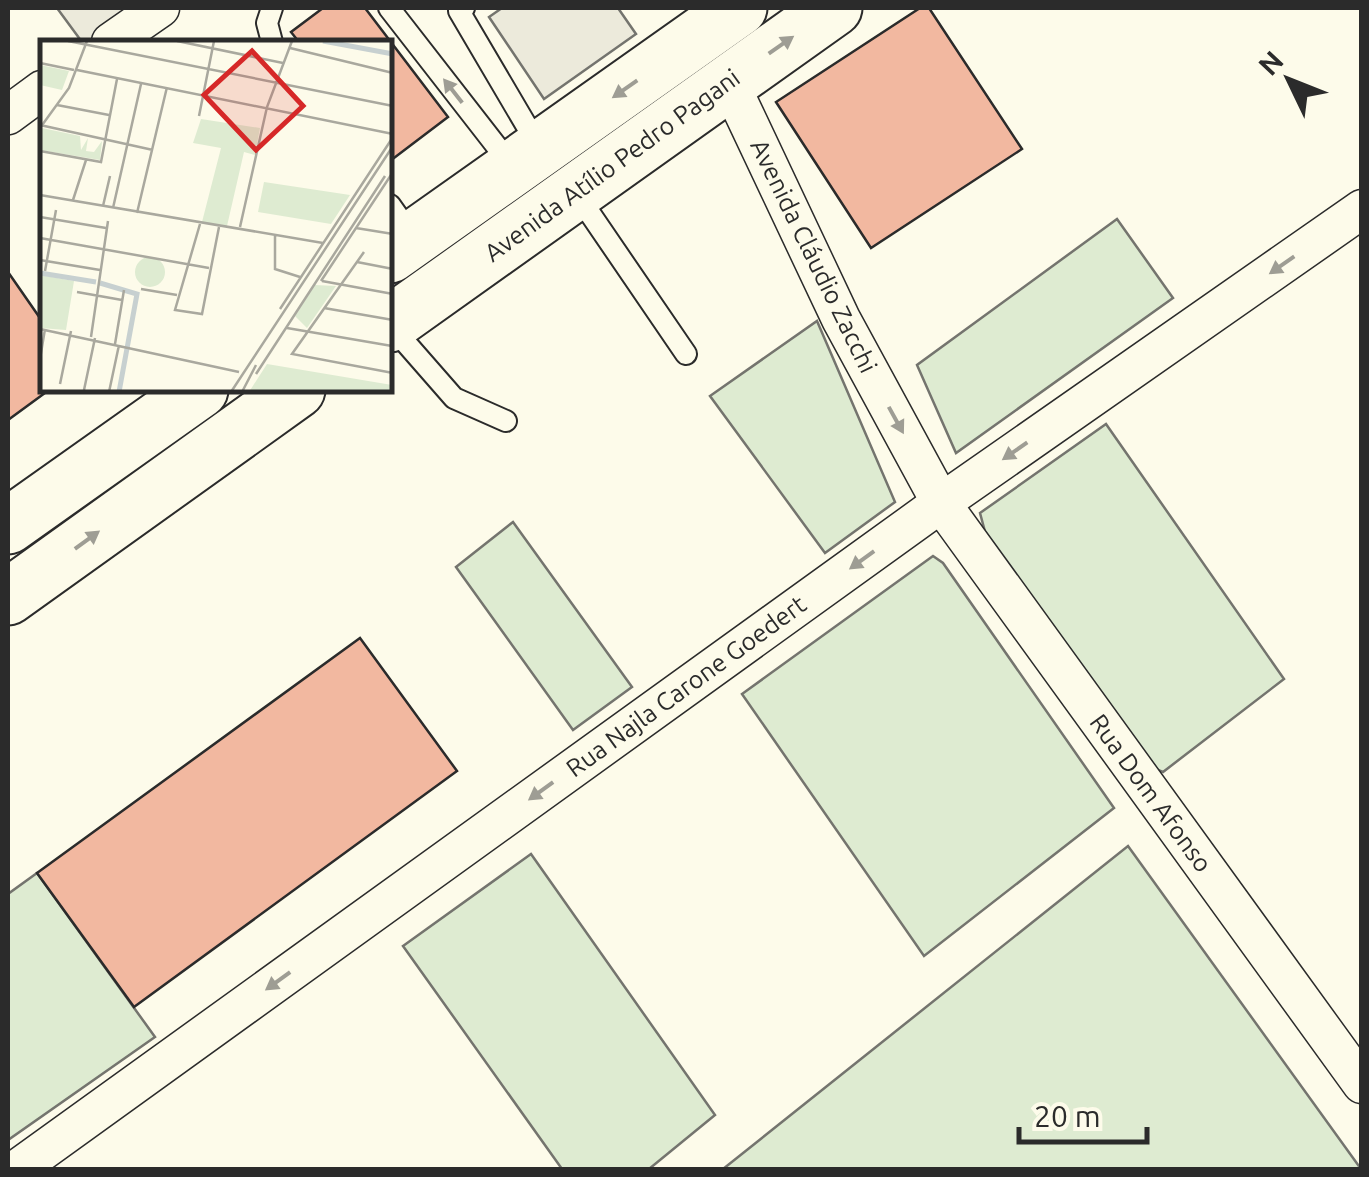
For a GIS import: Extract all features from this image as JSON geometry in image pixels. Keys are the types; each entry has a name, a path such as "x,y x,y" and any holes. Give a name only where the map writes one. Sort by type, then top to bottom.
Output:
{"main road":[{"name":"Avenida Atílio Pedro Pagani","path":"392,323 834,8"},
{"path":"398,233 527,158 712,16"},
{"name":"Avenida Cláudio Zacchi","path":"712,16 728,82"},
{"path":"8,526 197,392"},
{"path":"8,597 294,392"}],"street":[{"path":"114,40 160,8"},
{"name":"Avenida Cláudio Zacchi","path":"728,82 841,319 941,502"},
{"path":"8,115 40,91"},
{"name":"Rua Najla Carone Goedert","path":"16,1170 941,502 1362,210"},
{"name":"Rua Dom Afonso","path":"941,502 1362,1084"}],"lane":[{"path":"271,40 267,23 272,8"},
{"path":"388,8 527,158"},
{"path":"462,9 527,158"},
{"path":"575,192 686,354"},
{"path":"392,326 454,398 506,421"}],"green space":[{"path":"1117,219 1173,298 956,453 917,365"},
{"path":"817,321 895,502 825,553 710,396"},
{"path":"1106,424 1284,679 1163,772 1148,766 987,539 980,513"},
{"path":"513,522 632,687 573,730 456,567"},
{"path":"933,556 943,563 1114,808 924,956 742,694"},
{"path":"1128,846 1361,1169 723,1169"},
{"path":"531,854 715,1115 649,1169 562,1169 403,946"},
{"path":"37,873 155,1037 8,1140 8,894"}],"shaded area":[{"path":"57,8 143,8 96,40 81,40"},
{"path":"502,8 618,8 636,34 544,99 489,17"}],"building":[{"path":"323,8 365,8 389,40 297,40 291,32"},
{"path":"920,8 929,8 1022,149 871,248 776,102"},
{"path":"392,43 448,117 392,159"},
{"path":"8,272 40,318 40,392 46,392 8,420"},
{"path":"360,638 457,771 134,1007 37,873"}]}
